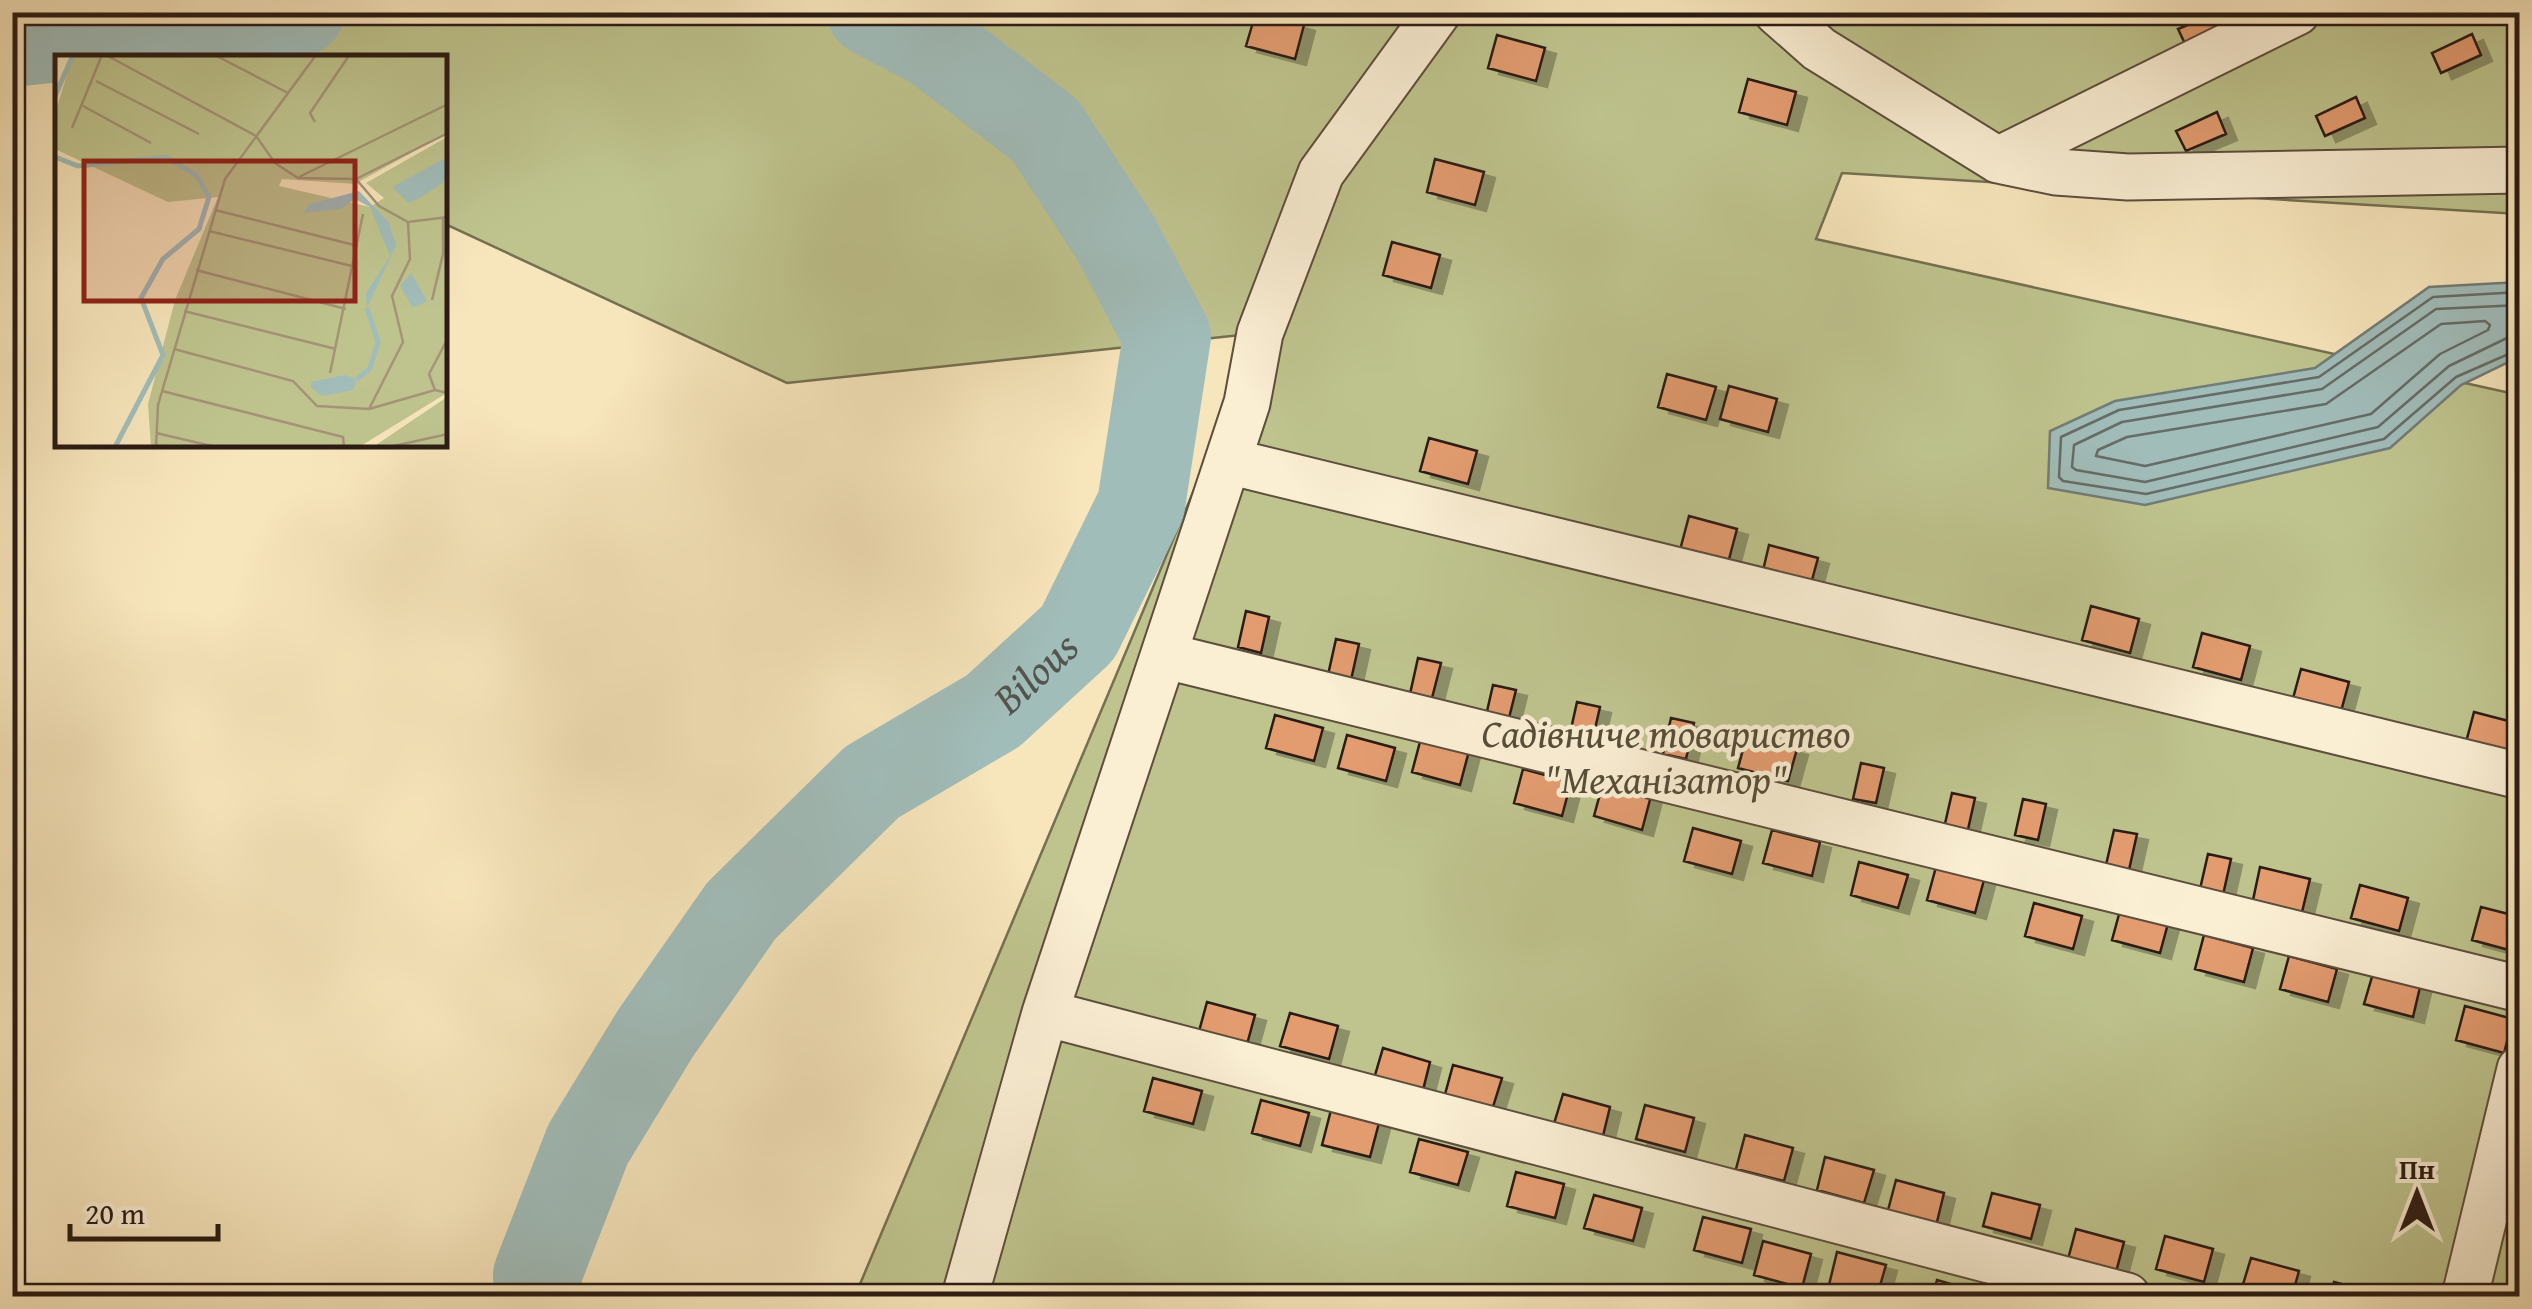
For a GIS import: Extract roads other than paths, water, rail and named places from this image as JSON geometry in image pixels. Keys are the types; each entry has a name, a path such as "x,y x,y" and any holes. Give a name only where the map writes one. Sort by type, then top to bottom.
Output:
{"street":[{"path":"965,1296 1045,1014 1247,403 1260,333 1321,174 1438,12"},
{"path":"1777,12 1819,49 1998,160 2056,172 2128,178 2520,170"},
{"path":"1998,160 2297,12"},
{"path":"1228,461 2520,776"},
{"path":"1166,656 2520,989"},
{"path":"1045,1014 2127,1296"},
{"path":"2465,1296 2520,1069"}],"water":[{"path":"2519,282 2519,357 2461,385 2390,448 2145,505 2048,488 2050,431 2115,401 2315,368 2429,287"}],"waterway":[{"name":"Bilous","path":"12,43 300,12"},
{"name":"Bilous","path":"539,1296 537,1275 588,1144 655,1034 741,911 872,782 993,711 1078,633 1141,505 1167,336 1115,237 1045,130 934,45 871,12"}],"park label":[{"name":"Садівниче товариство \"Механізатор\"","path":"1666,756"}]}
